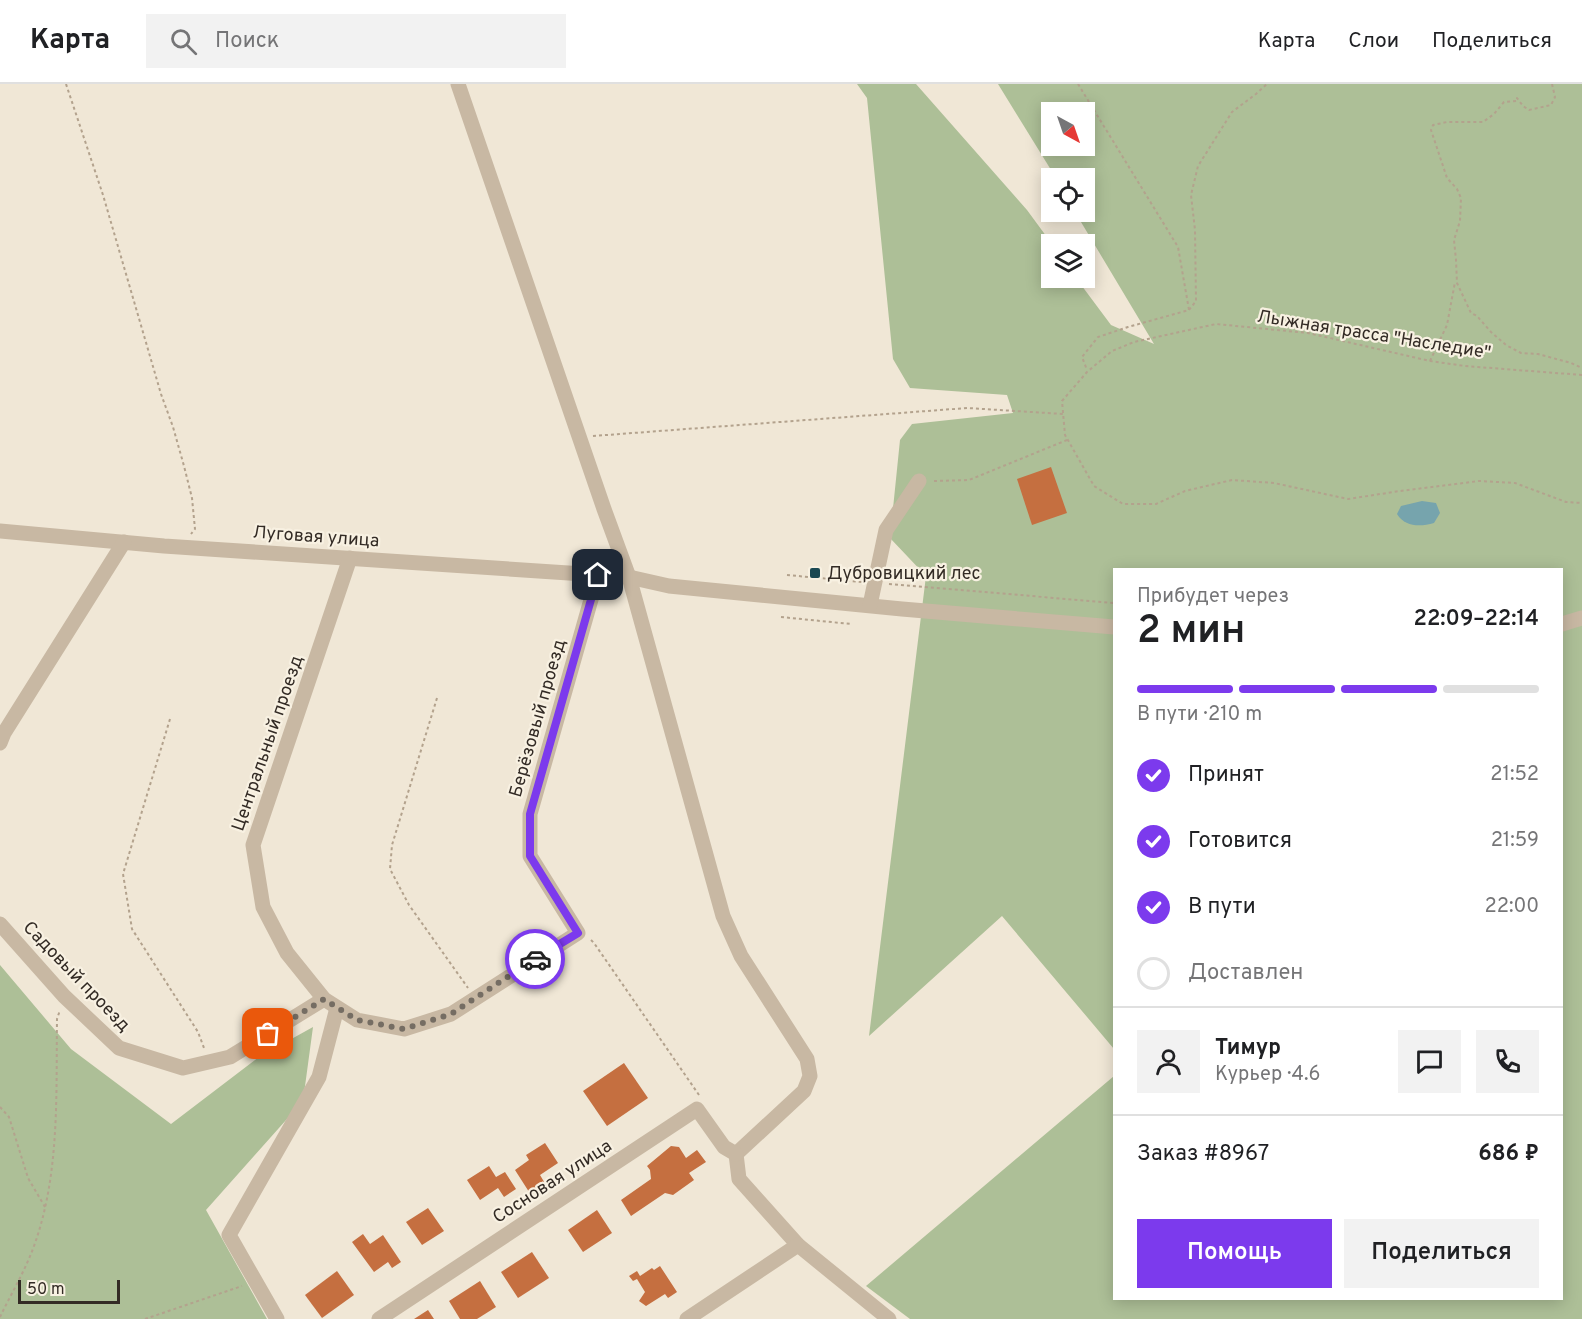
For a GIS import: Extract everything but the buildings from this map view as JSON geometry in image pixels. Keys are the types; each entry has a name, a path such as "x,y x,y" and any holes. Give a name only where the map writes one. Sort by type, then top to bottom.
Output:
{"street":[{"path":"458,84 629,577 723,916 741,957 807,1059 810,1076 804,1091 736,1154"},
{"path":"870,605 886,530 919,481"},
{"name":"Луговая улица","path":"0,531 188,547 629,577 669,586 1113,627"},
{"path":"94,567 120,542"},
{"path":"0,743 120,542"},
{"name":"Центральный проезд","path":"350,558 253,845 263,908 287,953 331,1003 357,1020 404,1029 451,1014 578,933"},
{"name":"Берёзовый проезд","path":"578,933 530,856 530,814 598,575"},
{"path":"1563,624 1582,618"},
{"name":"Садовый проезд","path":"0,924 64,996 118,1048 183,1068 230,1057 331,1003"},
{"path":"277,1319 230,1235 319,1077 331,1003"},
{"path":"697,1109 724,1147 736,1154"},
{"name":"Сосновая улица","path":"379,1319 697,1109"},
{"path":"736,1154 740,1179 798,1245 889,1319"},
{"path":"687,1319 798,1245"}],"path":[{"path":"66,84 103,195 160,394 173,427 184,466 192,498 195,529 186,540 188,547"},
{"path":"1078,84 1178,247 1189,310"},
{"path":"1087,372 1082,357 1098,337 1189,310 1196,301 1195,230 1191,195 1198,166 1232,112 1267,84"},
{"path":"1552,84 1555,97 1551,105 1529,110 1517,98 1517,101 1504,102 1483,122 1447,122 1433,125 1431,130 1447,178 1457,189 1461,198 1460,221 1454,240 1456,283 1471,313 1478,316 1506,345 1521,353 1538,354 1582,368"},
{"path":"1430,360 1447,325 1456,276"},
{"name":"Лыжная трасса \"Наследие\"","path":"1063,414 1062,401 1087,372 1112,351 1134,342 1216,324 1308,333 1465,366 1582,375"},
{"path":"580,437 967,408 1063,414 1067,440 1094,486 1123,504 1156,504 1185,491 1232,480 1274,483 1348,499 1400,490 1479,481 1515,483 1566,502 1582,503"},
{"path":"919,481 969,480 1067,440"},
{"path":"787,575 1113,603"},
{"path":"781,617 851,624"},
{"path":"437,698 392,845 390,869 409,905 474,998"},
{"path":"170,719 123,874 132,929 198,1032 210,1062"},
{"path":"578,933 594,943 700,1097 697,1109"},
{"path":"0,1317 33,1247 45,1207 56,1126 57,1019 64,996"},
{"path":"0,1107 9,1117 28,1178 45,1207"},
{"path":"145,1319 256,1282"}],"green space":[{"path":"857,84 916,84 1027,210 1045,234 1041,234 1041,288 1083,288 1111,325 1154,344 1095,245 1095,234 1088,234 1081,222 1095,222 1095,168 1050,168 1042,156 1095,156 1095,102 1041,102 1041,154 998,84 1582,84 1582,1319 910,1319 866,1286 1113,1077 1113,1300 1563,1300 1563,568 1113,568 1113,1048 1002,916 869,1036 926,576 890,538 900,440 912,424 1013,413 1007,395 910,388 893,359 867,98"},
{"path":"0,965 71,1049 171,1124 259,1057 313,1027 303,1101 206,1210 267,1319 0,1319"}],"water":[{"path":"1422,501 1436,503 1440,513 1434,523 1413,525 1404,521 1397,514 1401,506"}],"way so far":[{"path":"268,1034 324,999 357,1020 404,1029 451,1014 535,959"}],"place":[{"name":"Дубровицкий лес","path":"815,573"}],"route":[{"path":"535,959 578,933 530,856 530,814 598,575"}]}
